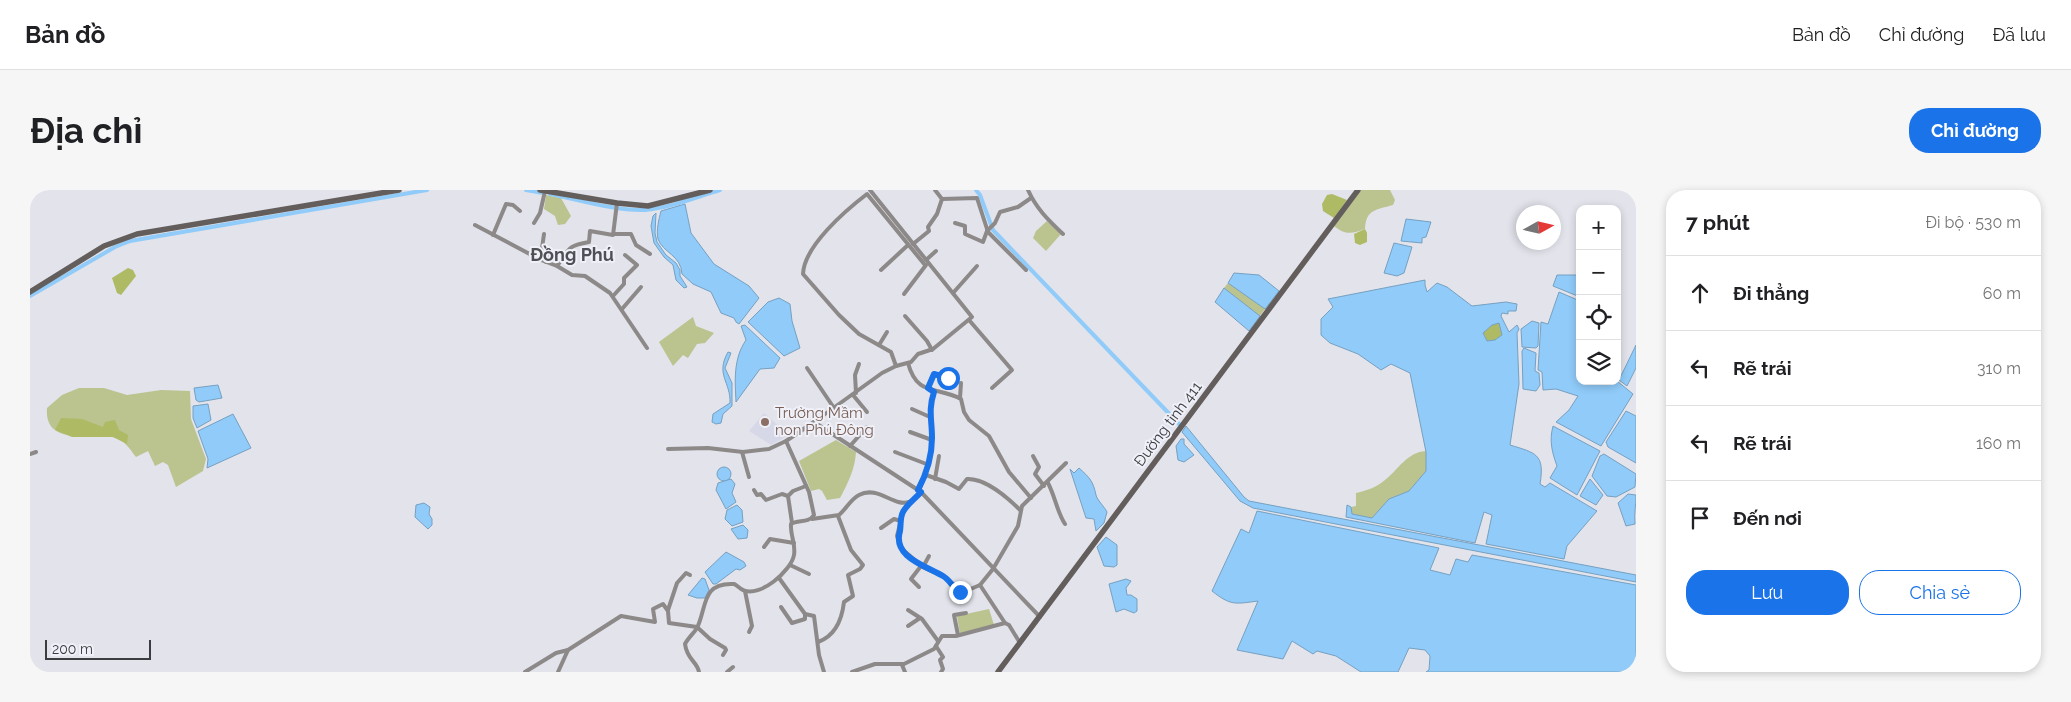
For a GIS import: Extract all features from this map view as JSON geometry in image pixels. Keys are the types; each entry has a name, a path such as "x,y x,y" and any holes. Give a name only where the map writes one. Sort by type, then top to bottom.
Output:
{"main road":[{"path":"30,292 104,246 137,234 399,190"},
{"path":"544,193 617,206 648,206 710,190"},
{"name":"Đường tỉnh 411","path":"998,672 1358,190"}],"street":[{"path":"870,190 1012,370 992,388"},
{"path":"935,190 942,199"},
{"path":"1028,190 1031,198 1044,216 1063,234"},
{"path":"534,223 540,213 544,193"},
{"path":"896,366 892,352 862,336 803,275 803,270 810,252 829,227 867,194 911,244"},
{"path":"942,199 977,198 987,231 1026,270"},
{"path":"955,223 965,226 964,234 982,242 987,231 995,224 1000,212 1018,207 1031,198"},
{"path":"881,270 911,244 929,232 928,226 937,214 942,199"},
{"path":"493,235 506,204 513,205 520,211"},
{"path":"614,234 617,206"},
{"path":"475,225 546,262 572,274 585,276 613,296 646,348"},
{"path":"557,266 570,247 589,242 591,231 611,236 614,234 631,234 635,244 650,254"},
{"path":"544,234 542,248 547,253 546,262"},
{"path":"904,294 936,251"},
{"path":"613,296 624,284 624,278 637,265 625,254"},
{"path":"953,293 977,266"},
{"path":"622,309 641,287"},
{"path":"905,316 926,340 932,350"},
{"path":"668,449 708,448 742,452 766,450 786,441 896,366 908,362 918,354 932,350 971,318"},
{"path":"879,345 887,332"},
{"path":"908,362 916,380 934,392 960,398"},
{"path":"859,364 855,375 854,394 867,412"},
{"path":"807,368 834,408"},
{"path":"928,388 934,374 948,378"},
{"path":"960,383 960,398 969,420 989,436 1009,472 1032,498"},
{"path":"934,392 930,404 932,440 929,465 920,491 909,502 903,512 897,536 898,543 910,558 946,578 960,592 980,585 993,569 1019,524 1020,510 1065,465"},
{"path":"912,409 930,417"},
{"path":"814,422 920,491 1040,617"},
{"path":"850,446 866,428"},
{"path":"910,432 932,440"},
{"path":"786,441 806,486 814,515 811,519"},
{"path":"30,454 36,452"},
{"path":"742,452 749,477"},
{"path":"895,452 929,465"},
{"path":"935,479 939,456"},
{"path":"1033,456 1040,468 1035,474 1044,486"},
{"path":"926,475 959,489 967,479 981,481 1007,497 1020,510"},
{"path":"1048,483 1055,495 1065,524"},
{"path":"788,496 806,486"},
{"path":"754,490 757,495 761,494 766,500 782,494 788,496"},
{"path":"792,523 838,516 856,496 862,494 879,493 901,502 909,502"},
{"path":"699,672 698,666 688,657 685,646 697,627 704,601 716,587 734,584 745,591 762,588 780,578 790,565 794,554 794,544 790,530 792,523 788,496"},
{"path":"818,642 828,638 834,630 844,611 844,602 853,596 848,575 860,569 863,564 851,550 838,516"},
{"path":"881,528 892,519 896,518 901,521"},
{"path":"764,547 770,539 794,544"},
{"path":"919,587 911,579 929,556"},
{"path":"790,565 809,574"},
{"path":"690,575 687,572 677,583 668,610 669,623 697,627 710,639 726,649 723,655"},
{"path":"780,578 805,614 804,620 792,623 781,607"},
{"path":"980,585 1020,643"},
{"path":"745,591 752,626 750,632"},
{"path":"525,672 556,653 568,650 621,616 655,622 653,609 663,604 668,610"},
{"path":"908,610 924,622 937,643 943,657 940,660 943,668 941,672"},
{"path":"958,635 955,614 966,613"},
{"path":"805,614 814,615 824,672"},
{"path":"908,626 920,618"},
{"path":"852,672 864,666 875,664 897,667 921,656 937,643 942,636 958,635 1005,623"},
{"path":"558,672 568,650"},
{"path":"902,665 905,672"},
{"path":"863,672 864,666"},
{"path":"727,672 733,667"}],"shaded area":[{"name":"Trường Mầm non Phú Đông","path":"764,413 789,435 771,445 749,431"}],"green space":[{"path":"1361,190 1390,190 1395,200 1393,205 1373,211 1367,218 1365,229 1352,233 1342,231 1334,226"},
{"path":"1332,194 1347,200 1334,218 1323,211 1322,204 1327,195"},
{"path":"546,195 561,198 571,216 565,224 558,225 555,216 544,209"},
{"path":"1047,221 1061,234 1046,251 1033,238 1036,231"},
{"path":"1365,229 1367,242 1360,245 1355,243 1354,234"},
{"path":"128,268 133,270 136,276 121,295 117,293 112,278"},
{"path":"1228,283 1265,309 1260,316 1224,288"},
{"path":"693,317 696,326 714,333 705,343 697,344 688,358 683,355 673,366 659,342"},
{"path":"1499,323 1502,335 1495,340 1487,341 1483,333 1492,325"},
{"path":"79,388 104,388 127,395 161,390 190,391 191,419 206,459 203,471 176,487 168,465 163,462 155,466 148,451 136,457 126,444 116,438 60,433 53,428 48,420 47,408 62,395"},
{"path":"61,418 82,419 103,427 105,422 115,420 119,430 128,435 127,444 113,437 72,437 55,430"},
{"path":"836,440 856,452 851,476 840,498 827,500 819,489 811,491 799,461"},
{"path":"1426,451 1426,471 1409,491 1389,499 1372,518 1352,514 1351,507 1356,506 1356,493 1378,485 1408,458 1419,452"},
{"path":"989,609 994,625 960,634 957,616"}],"water":[{"path":"685,204 691,233 714,264 749,286 759,298 739,324 734,318 721,313 711,292 693,284 682,274 679,262 660,244 657,236 661,211"},
{"path":"656,213 655,233 657,242 666,255 676,263 680,270 680,276 687,287 684,288 676,280 673,265 664,257 654,243 651,226 653,216"},
{"path":"1406,219 1431,222 1426,237 1422,238 1422,243 1401,241"},
{"path":"1394,243 1412,247 1404,273 1397,276 1384,273"},
{"path":"1234,273 1259,275 1279,291 1265,309 1228,283"},
{"path":"1557,275 1576,275 1576,295 1553,286"},
{"path":"1425,280 1427,292 1437,283 1447,287 1472,306 1506,302 1517,304 1516,311 1508,311 1508,314 1502,313 1501,316 1509,332 1517,325 1519,329 1517,333 1519,384 1510,445 1537,456 1541,466 1540,484 1545,487 1550,483 1597,511 1567,546 1564,559 1486,544 1492,515 1484,512 1475,543 1346,517 1347,505 1351,507 1352,514 1372,518 1389,499 1409,491 1426,471 1426,452 1410,373 1391,364 1381,370 1358,354 1330,343 1321,335 1321,319 1333,307 1328,299","holes":["1499,323 1502,335 1495,340 1487,341 1483,333 1492,325"]},
{"path":"1224,288 1260,316 1249,331 1215,302"},
{"path":"1559,292 1576,299 1576,385 1621,384 1633,394 1601,446 1556,422 1569,410 1578,396 1556,389 1543,390 1542,372 1538,370 1541,322 1548,324"},
{"path":"779,298 790,304 792,321 800,348 784,356 748,322 768,302"},
{"path":"1532,321 1539,323 1538,346 1536,348 1522,347 1521,329"},
{"path":"745,325 780,358 774,368 760,369 736,402 737,362 746,340 741,326"},
{"path":"1636,345 1636,368 1627,386 1621,382 1621,376"},
{"path":"1524,348 1536,353 1535,371 1539,373 1540,385 1536,391 1523,389 1522,351"},
{"path":"728,352 731,353 725,368 732,383 732,406 723,414 721,423 716,424 712,422 713,414 730,403 730,396 723,373 724,360"},
{"path":"218,385 222,398 199,402 196,400 194,388"},
{"path":"208,404 211,420 197,428 193,418 193,406"},
{"path":"1626,411 1636,416 1636,463 1608,447 1606,442"},
{"path":"233,414 251,448 207,468 208,459 198,431"},
{"path":"1186,426 1249,501 1636,575 1636,582 1253,508 1240,501 1182,432"},
{"path":"1553,426 1600,451 1577,495 1550,478 1557,466 1551,437"},
{"path":"1181,439 1184,439 1184,444 1194,455 1184,462 1178,460 1176,446"},
{"path":"1604,454 1636,474 1635,487 1616,497 1607,496 1592,476 1600,456"},
{"path":"721,467 727,467 731,474 727,481 721,481 717,477 717,471"},
{"path":"1079,468 1086,474 1094,486 1097,497 1107,512 1104,523 1096,531 1094,519 1086,518 1070,469 1074,473"},
{"path":"731,479 735,484 732,493 736,502 726,509 716,490 718,483"},
{"path":"1590,479 1603,495 1596,505 1580,496"},
{"path":"1628,494 1636,495 1635,524 1626,526 1618,503"},
{"path":"424,503 430,507 429,514 432,519 432,525 428,529 415,517 416,505"},
{"path":"737,505 742,510 743,522 732,526 725,519 727,510"},
{"path":"1257,511 1439,548 1430,570 1450,575 1456,559 1468,562 1472,555 1636,585 1636,672 1426,672 1429,670 1430,656 1425,650 1409,648 1398,672 1361,672 1336,656 1317,651 1313,654 1292,641 1283,659 1237,650 1258,601 1244,603 1229,602 1212,591 1241,529 1249,533"},
{"path":"743,525 748,530 747,538 738,539 731,529"},
{"path":"1106,537 1117,545 1117,565 1114,567 1104,566 1097,547"},
{"path":"726,552 744,562 746,566 740,570 736,569 716,584 713,584 705,572"},
{"path":"702,578 705,579 709,590 705,598 688,595"},
{"path":"1126,579 1131,581 1126,588 1127,595 1137,599 1137,611 1134,613 1124,609 1116,612 1109,584"}],"waterway":[{"path":"30,296 115,247 130,241 427,190"},
{"path":"526,190 543,193"},
{"path":"550,194 610,207 645,210 673,205 720,190"},
{"path":"976,190 980,195 993,230 1179,424"}],"place":[{"name":"Trường Mầm non Phú Đông","path":"765,422"}],"district":[{"name":"Đồng Phú","path":"572,254"}],"route":[{"path":"948,378 934,374 928,388 934,392 930,404 932,440 929,465 918,490 921,492 909,502 903,512 897,536 898,543 910,558 930,571 946,578 960,592"}]}
